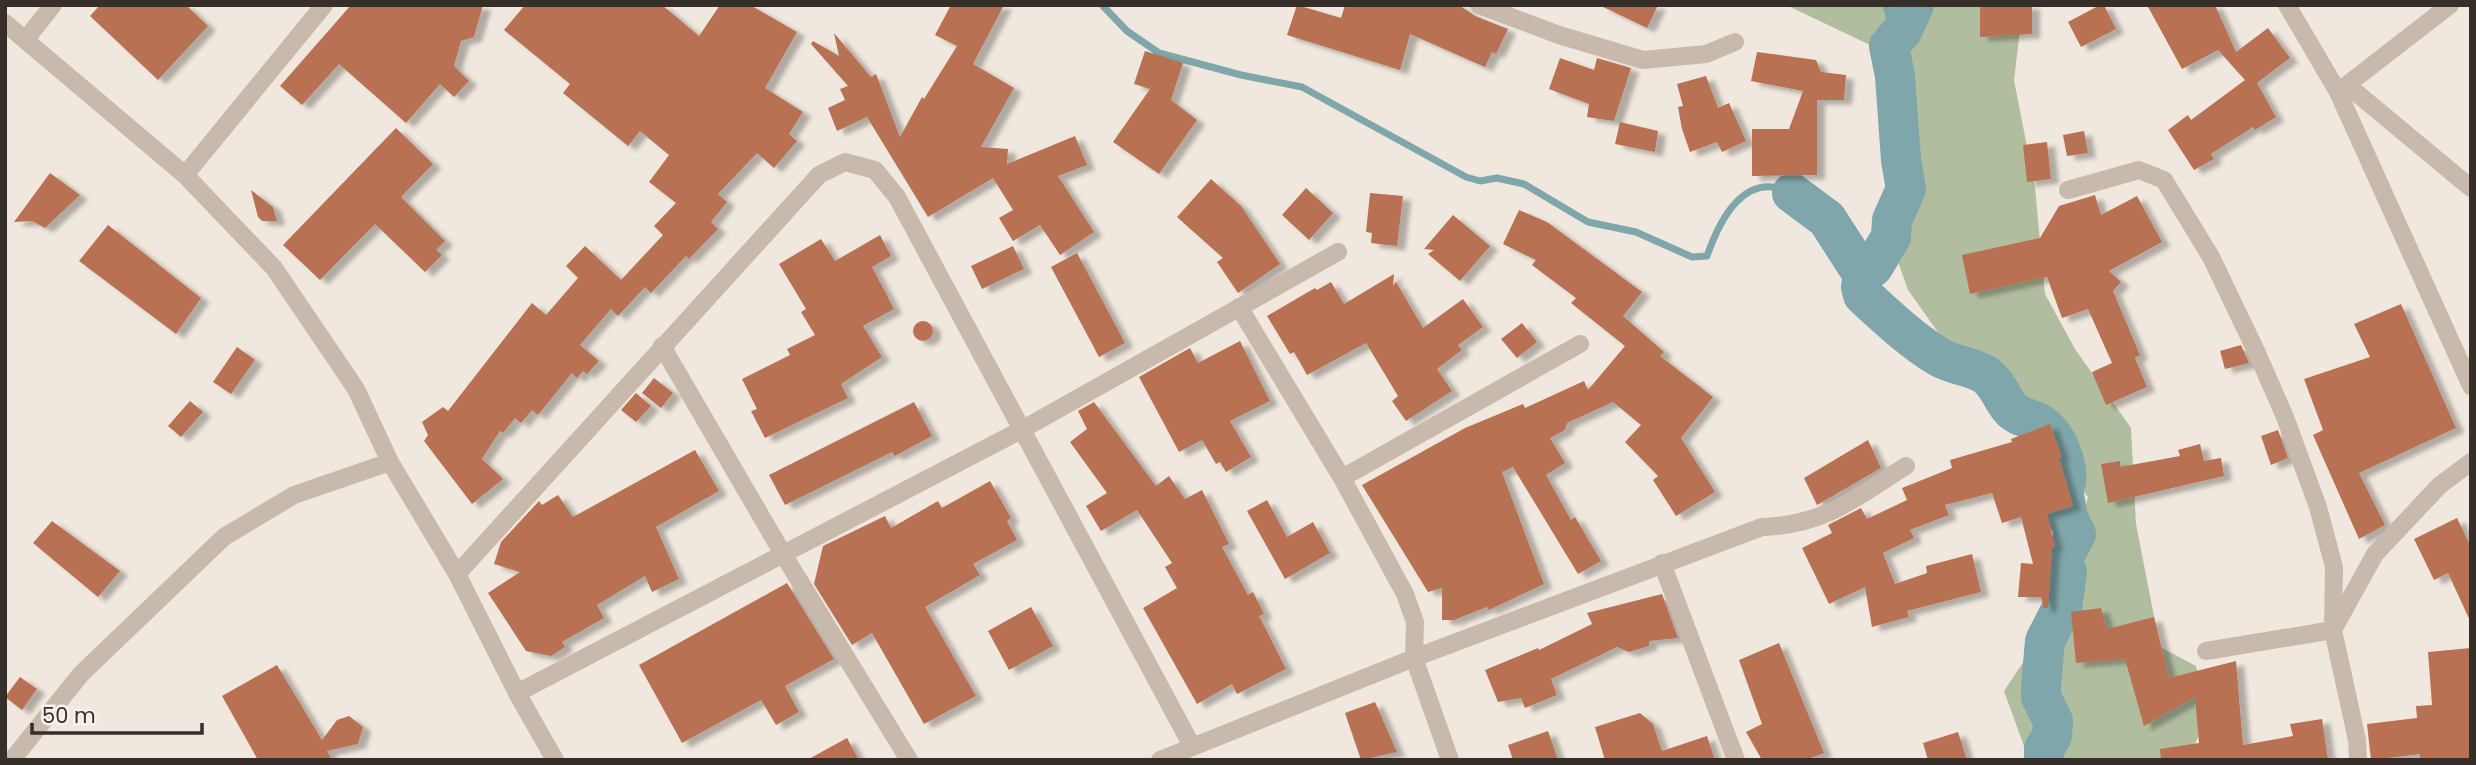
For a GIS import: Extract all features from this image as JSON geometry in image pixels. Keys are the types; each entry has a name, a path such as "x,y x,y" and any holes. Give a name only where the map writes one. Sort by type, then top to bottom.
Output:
{"street":[{"path":"26,39 53,5"},
{"path":"185,175 324,5"},
{"path":"1479,5 1559,35 1643,60 1706,54 1735,41"},
{"path":"2287,5 2343,88 2471,386"},
{"path":"2343,88 2450,5"},
{"path":"5,23 185,175 274,268 356,388 390,462 457,574 517,693 555,760"},
{"path":"2343,88 2471,188"},
{"path":"457,574 819,176 845,162 875,170 897,197 1192,746"},
{"path":"2068,190 2139,170 2152,173 2164,180 2211,257 2285,417 2318,506 2334,567 2333,630 2357,740 2358,760"},
{"path":"517,693 1023,429 1338,252"},
{"path":"1239,307 1342,478 1408,603 1415,622 1414,658 1450,760"},
{"path":"1342,478 1580,344"},
{"path":"662,346 783,554 909,760"},
{"path":"12,760 81,674 224,537 294,495 390,462"},
{"path":"2333,630 2375,554 2440,485 2471,462"},
{"path":"1160,760 1414,658 1662,563 1762,527 1793,526 1826,516 1906,466"},
{"path":"1662,563 1736,760"},
{"path":"2206,651 2333,630"}],"green space":[{"path":"1786,5 2023,5 2014,80 2035,188 2045,294 2075,349 2131,428 2136,524 2160,647 2196,666 2208,714 2188,760 2029,760 2004,691 2057,612 2088,497 2027,421 1952,352 1908,290 1882,217 1898,140 1870,45"}],"building":[{"path":"100,5 186,5 208,26 158,80 90,16"},
{"path":"351,5 483,5 474,37 461,41 454,66 469,81 454,97 440,84 406,123 339,64 302,105 280,86"},
{"path":"525,5 662,5 699,36 720,5 750,5 797,32 765,88 803,112 789,134 797,141 774,168 757,153 718,194 727,202 711,222 718,229 689,259 686,256 651,293 645,287 618,316 611,309 580,345 599,361 587,374 583,371 577,378 572,373 538,415 532,410 521,423 515,418 503,433 500,431 482,459 503,479 472,504 424,441 428,435 422,422 443,407 448,411 532,303 546,315 578,278 566,266 585,246 621,280 663,235 654,226 676,203 649,182 669,155 640,131 628,146 563,93 570,84 504,30"},
{"path":"951,5 1004,5 973,64 1014,88 981,147 1008,149 1007,164 1075,136 1087,165 1058,176 1094,232 1060,255 1040,225 1013,241 999,218 1013,210 993,178 928,217 867,117 837,131 828,108 845,100 840,89 848,86 811,44 813,41 839,56 834,33 871,77 876,74 900,137 922,97 924,99 957,46 935,35"},
{"path":"1297,5 1341,18 1345,5 1459,5 1475,16 1508,29 1496,54 1492,52 1485,67 1410,34 1400,70 1287,35"},
{"path":"1599,5 1658,5 1647,28"},
{"path":"1980,5 2032,5 2032,34 1980,37"},
{"path":"2104,5 2116,29 2081,47 2068,22"},
{"path":"2147,5 2215,5 2236,52 2268,28 2290,58 2257,83 2276,117 2255,130 2253,127 2211,154 2214,159 2194,170 2168,130 2188,115 2191,120 2245,80 2218,50 2182,69"},
{"path":"1145,51 1183,63 1171,100 1197,120 1159,174 1113,142 1150,89 1134,84"},
{"path":"1757,52 1816,60 1821,72 1846,75 1844,100 1817,100 1817,175 1752,176 1752,129 1789,129 1803,91 1751,81"},
{"path":"1560,58 1594,70 1597,58 1631,68 1614,121 1587,117 1589,104 1549,89"},
{"path":"1706,76 1718,108 1729,103 1746,141 1722,152 1717,142 1690,152 1682,129 1678,107 1683,106 1677,84"},
{"path":"1620,122 1658,131 1655,152 1615,144"},
{"path":"396,128 433,164 401,197 445,241 436,250 442,255 425,272 375,224 320,280 283,245"},
{"path":"2084,131 2088,153 2067,156 2063,135"},
{"path":"2047,142 2051,179 2027,182 2023,145"},
{"path":"50,173 80,195 45,228 32,221 14,222"},
{"path":"1211,179 1241,206 1280,264 1238,293 1217,262 1223,258 1177,217"},
{"path":"1306,188 1333,213 1309,240 1282,215"},
{"path":"251,190 273,207 277,221 262,221 258,217"},
{"path":"1370,193 1403,196 1397,246 1371,243 1372,233 1366,232"},
{"path":"2095,195 2101,215 2137,196 2162,242 2109,271 2121,282 2113,291 2140,355 2135,358 2147,387 2106,405 2092,372 2112,363 2088,309 2062,318 2047,277 1970,294 1962,255 2040,238 2059,206"},
{"path":"1519,210 1547,222 1642,292 1623,316 1664,352 1660,356 1713,397 1681,438 1715,492 1676,516 1653,480 1658,476 1625,442 1641,425 1613,402 1567,423 1565,430 1550,438 1565,463 1546,475 1571,520 1575,517 1601,561 1578,574 1513,467 1502,472 1544,584 1489,610 1487,607 1454,620 1442,620 1442,588 1428,592 1362,485 1465,428 1523,404 1525,408 1584,381 1588,390 1625,346 1571,303 1576,298 1532,265 1536,260 1503,244"},
{"path":"1453,215 1490,246 1460,281 1428,254 1434,250 1424,249"},
{"path":"108,225 201,298 176,334 79,261"},
{"path":"880,235 891,256 872,267 894,309 863,326 882,357 841,384 848,398 765,438 751,411 757,409 742,379 790,355 787,349 815,335 801,312 806,309 779,264 821,239 835,261"},
{"path":"1013,246 1024,269 982,289 971,266"},
{"path":"1077,253 1125,343 1099,357 1051,267"},
{"path":"1394,274 1393,286 1396,282 1423,328 1463,299 1483,327 1458,345 1462,350 1437,369 1452,391 1406,421 1392,401 1398,396 1366,343 1307,375 1294,352 1290,354 1267,316 1315,288 1317,290 1331,282 1344,304"},
{"path":"2401,304 2456,428 2359,473 2385,525 2359,539 2313,435 2323,430 2304,379 2370,357 2354,324"},
{"path":"919,321 927,321 933,331 927,341 919,341 913,335 913,327"},
{"path":"1522,323 1537,342 1517,358 1501,339"},
{"path":"1240,341 1270,401 1230,421 1251,457 1226,472 1220,462 1216,464 1202,440 1179,452 1139,377 1190,348 1198,363"},
{"path":"2241,345 2249,363 2225,369 2220,351"},
{"path":"237,347 255,360 231,394 213,382"},
{"path":"654,378 673,393 661,408 642,393"},
{"path":"636,393 651,406 636,422 621,410"},
{"path":"190,401 203,412 181,437 168,426"},
{"path":"914,402 932,436 895,456 892,452 785,505 769,475"},
{"path":"1094,402 1156,486 1169,476 1185,499 1202,490 1229,544 1222,547 1248,595 1253,592 1264,614 1259,616 1286,669 1237,694 1232,684 1197,704 1143,608 1177,588 1165,567 1172,563 1137,510 1101,531 1086,506 1107,493 1070,442 1087,429 1078,411"},
{"path":"2050,424 2062,457 2059,458 2073,506 2047,514 2055,546 2052,547 2048,608 2044,608 2041,597 2018,597 2021,563 2033,564 2021,517 2002,523 1992,493 1945,505 1949,515 1910,530 1914,538 1883,553 1895,584 1927,573 1926,566 1972,554 1981,592 1907,611 1909,617 1872,627 1865,587 1829,604 1802,548 1832,533 1828,525 1861,508 1867,519 1907,500 1902,488 1952,468 1950,460 2012,442 2011,439"},
{"path":"2278,430 2288,458 2271,465 2261,436"},
{"path":"1868,440 1881,468 1817,505 1804,478"},
{"path":"2200,444 2204,461 2221,458 2224,476 2108,503 2101,464 2120,461 2120,467 2180,456 2178,450"},
{"path":"695,450 719,491 656,527 679,579 652,592 645,576 597,605 604,618 562,642 565,647 551,656 526,651 488,593 520,572 494,564 501,542 539,501 542,505 558,495 573,517"},
{"path":"990,481 1011,518 1007,521 1017,540 973,564 980,575 925,607 976,696 924,724 872,633 852,645 814,584 823,546 885,516 891,528 938,501 942,508"},
{"path":"1267,500 1287,537 1313,522 1330,553 1285,579 1247,511"},
{"path":"2457,518 2471,547 2471,623 2448,573 2434,580 2414,539"},
{"path":"52,521 120,571 98,597 33,543"},
{"path":"787,583 834,659 785,686 799,712 776,725 761,700 682,743 639,665"},
{"path":"1662,594 1678,638 1649,641 1649,646 1629,652 1617,647 1551,679 1557,695 1525,708 1521,698 1498,702 1485,670 1538,648 1539,650 1592,624 1587,613"},
{"path":"1031,607 1053,646 1009,670 988,631"},
{"path":"2101,608 2107,629 2154,617 2169,678 2236,661 2243,745 2293,736 2290,724 2322,719 2328,760 2161,760 2160,749 2199,743 2195,697 2144,726 2125,659 2076,663 2071,612"},
{"path":"1779,643 1824,753 1806,760 1762,760 1746,732 1762,724 1739,660"},
{"path":"2471,648 2471,760 2420,760 2420,754 2371,760 2367,724 2417,718 2416,706 2432,705 2428,652"},
{"path":"277,665 322,740 337,720 349,716 363,727 358,744 327,751 332,760 258,760 222,696"},
{"path":"20,677 37,689 22,710 5,697"},
{"path":"1375,702 1397,752 1361,760 1345,713"},
{"path":"1640,713 1653,724 1662,751 1707,736 1715,760 1605,760 1595,727"},
{"path":"1548,731 1558,760 1513,760 1508,745"},
{"path":"1958,732 1967,760 1928,760 1923,743"},
{"path":"847,738 859,760 807,760"}],"waterway":[{"path":"1102,5 1127,31 1159,53 1241,75 1302,87 1466,177 1480,181 1497,178 1524,184 1588,222 1636,232 1692,257 1707,256 1727,213 1748,193 1775,187 1792,193"},
{"path":"1886,5 1895,37"},
{"path":"1914,5 1902,31 1889,46 1895,76 1901,160 1906,189 1892,220 1891,237 1873,267 1863,275 1861,287 1863,295 1929,350 1944,360 1979,371 1988,377 2013,411 2045,427 2062,453 2066,473 2063,489 2068,518 2076,534 2062,560 2067,573 2062,608 2045,641 2041,697 2053,721 2052,736 2044,749 2044,760"},
{"path":"1792,193 1827,219 1863,275"}]}
